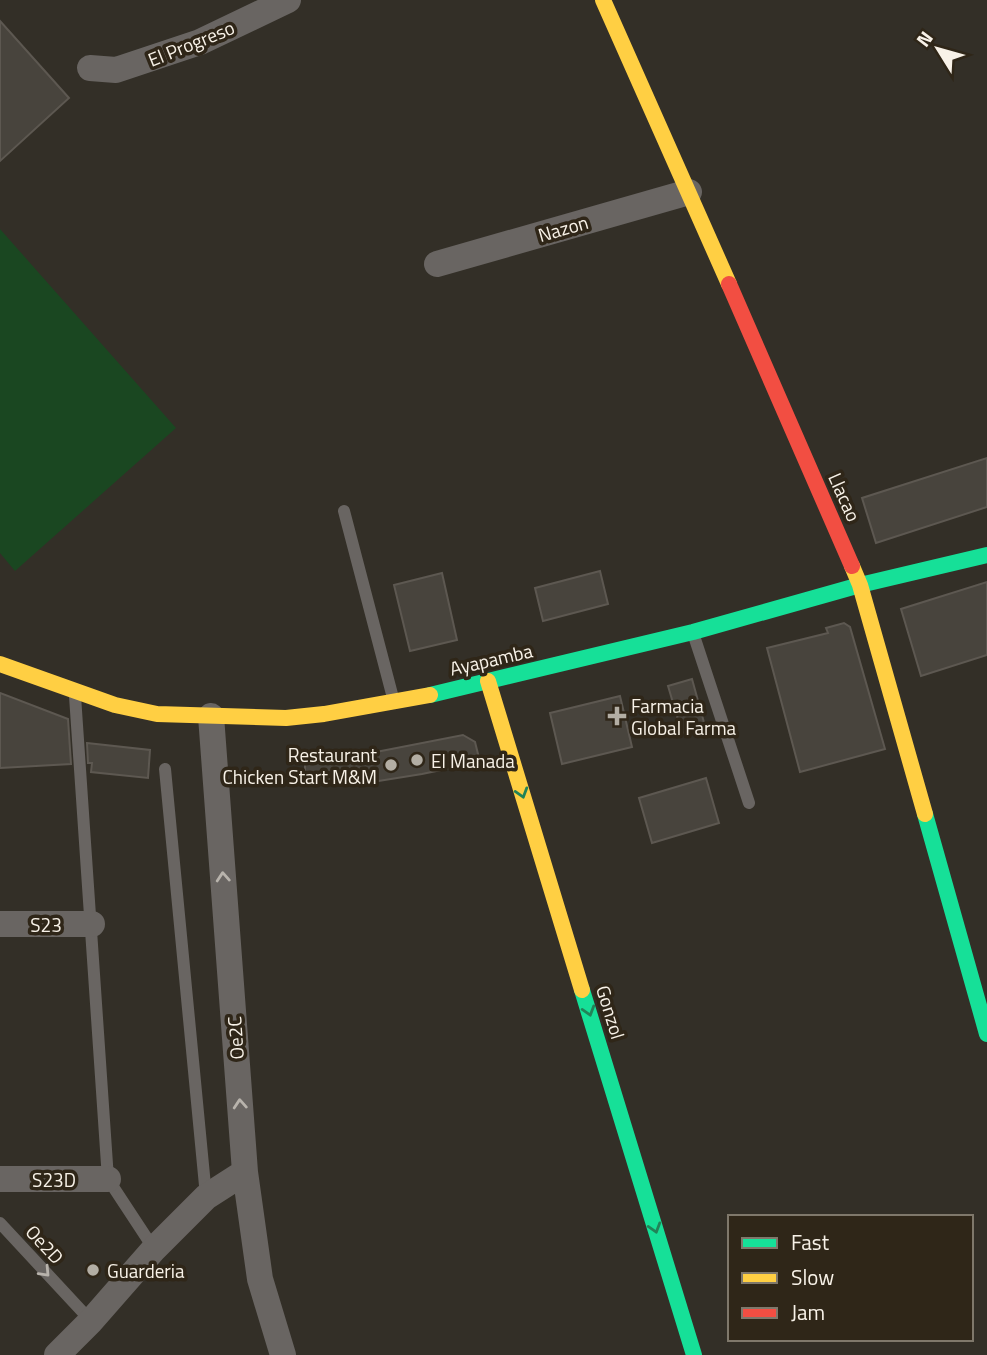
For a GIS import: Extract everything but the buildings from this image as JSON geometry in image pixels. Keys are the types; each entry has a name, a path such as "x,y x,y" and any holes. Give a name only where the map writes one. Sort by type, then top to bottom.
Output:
{"street":[{"name":"El Progreso","path":"90,68 116,70 200,43 288,0"},
{"name":"Llacao","path":"603,0 690,192 860,585 987,1034"},
{"name":"Nazon","path":"437,264 690,192"},
{"name":"Ayapamba","path":"0,664 115,705 157,713 286,718 324,714 488,681 693,632 860,585 987,555"},
{"name":"Gonzol","path":"488,681 694,1355"},
{"name":"Oe2C","path":"211,716 245,1172 260,1279 283,1355"},
{"name":"S23","path":"0,924 92,924"},
{"path":"57,1355 91,1321 154,1249 206,1197 245,1172"},
{"name":"S23D","path":"0,1179 108,1179"}],"lane":[{"path":"344,511 393,702"},
{"path":"693,632 749,803"},
{"path":"75,692 108,1179 154,1249"},
{"path":"165,769 206,1197"},
{"name":"Oe2D","path":"0,1223 91,1321"}],"green space":[{"path":"0,229 176,428 15,571 0,553"}],"traffic: fast":[{"path":"430,695 693,632 860,585 987,555"},
{"path":"925,814 987,1034"},
{"path":"582,990 694,1355"}],"traffic: slow":[{"path":"603,0 729,284"},
{"path":"852,566 860,585 925,814"},
{"path":"0,664 115,705 157,714 286,718 430,695"},
{"path":"488,681 582,990"}],"traffic: jam":[{"path":"729,284 852,566"}],"place":[{"name":"Farmacia Global Farma","path":"617,716"},
{"name":"El Manada","path":"417,760"},
{"name":"Restaurant Chicken Start M&M","path":"391,765"},
{"name":"Guarderia","path":"93,1270"}]}
